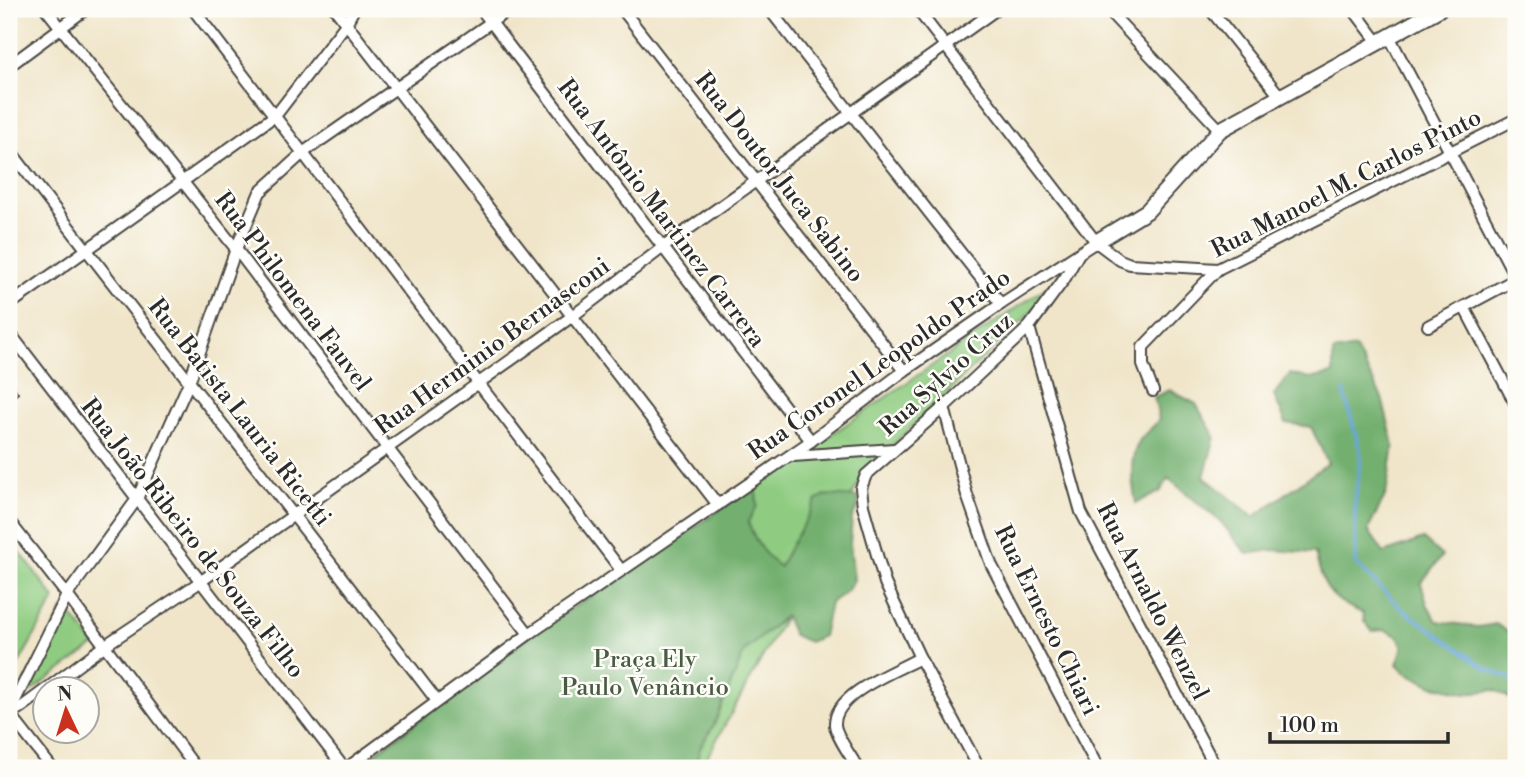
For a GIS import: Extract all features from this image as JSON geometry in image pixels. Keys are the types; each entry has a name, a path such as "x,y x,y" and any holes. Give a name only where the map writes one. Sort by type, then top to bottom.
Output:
{"street":[{"name":"Rua Philomena Fauvel","path":"47,9 236,249 529,634"},
{"path":"9,66 86,9"},
{"path":"193,9 621,570"},
{"path":"335,9 574,315 718,506"},
{"path":"9,305 276,116 346,24 354,9"},
{"name":"Rua Antônio Martinez Carrera","path":"481,9 811,442"},
{"path":"52,768 9,713 67,595 137,499 190,380 236,249 260,192 303,152 510,9"},
{"name":"Rua Doutor Juca Sabino","path":"622,9 904,371"},
{"path":"769,9 1000,304"},
{"path":"917,9 1096,242 1130,264 1218,270"},
{"name":"Rua Herminio Bernasconi","path":"9,713 22,707 104,646 200,582 387,449 574,315 662,248 997,9"},
{"path":"1107,9 1220,130"},
{"path":"1210,9 1279,95"},
{"path":"1353,9 1383,39 1451,152 1516,279 1428,326"},
{"name":"Rua Coronel Leopoldo Prado","path":"345,768 529,634 811,442 904,371 1000,304 1146,211 1220,130 1279,95 1440,9"},
{"name":"Rua Manoel M. Carlos Pinto","path":"1153,391 1143,365 1143,346 1218,270 1516,119"},
{"name":"Rua Batista Lauria Ricetti","path":"9,149 85,250 295,514 437,702"},
{"name":"Rua Sylvio Cruz","path":"920,658 885,583 863,506 861,488 866,475 1029,327 1080,253"},
{"path":"1464,307 1516,405"},
{"name":"Rua Arnaldo Wenzel","path":"1029,327 1080,512 1216,768"},
{"name":"Rua João Ribeiro de Souza Filho","path":"9,332 345,768"},
{"name":"Rua Ernesto Chiari","path":"944,407 967,495 991,564 1098,768"},
{"path":"790,456 894,449"},
{"path":"9,521 196,768"},
{"path":"858,768 835,728 836,711 847,698 920,658 979,768"}],"green space":[{"name":"Praça Ely Paulo Venâncio","path":"1051,284 1054,288 1047,297 866,470 701,768 354,768 531,635 756,486"},
{"path":"1355,348 1382,398 1394,446 1386,494 1368,530 1384,553 1423,539 1442,556 1421,583 1427,604 1437,621 1478,627 1496,624 1516,637 1516,702 1495,690 1466,693 1433,686 1405,672 1397,664 1403,647 1398,636 1385,630 1372,631 1364,621 1363,613 1342,603 1329,591 1315,553 1272,550 1247,554 1221,522 1168,478 1160,492 1136,503 1132,463 1136,447 1159,419 1154,397 1170,390 1196,404 1215,437 1204,477 1254,517 1328,463 1311,427 1286,423 1274,395 1290,374 1310,379 1333,374 1333,352"},
{"name":"Praça Ely Paulo Venâncio","path":"756,486 757,506 748,522 760,547 780,567 816,501 827,495 858,497 858,507 852,518 850,543 854,580 847,591 830,603 823,636 809,642 793,635 785,616 744,652 714,725 701,746 694,768 357,768 526,639"},
{"path":"9,537 55,599 9,681"},
{"path":"63,610 67,610 95,645 52,676 32,676 32,691 15,703"}],"building":[{"path":"9,381 18,393 9,401"}],"waterway":[{"path":"1344,391 1361,455 1355,501 1356,564 1402,609 1487,669 1516,681"}]}
